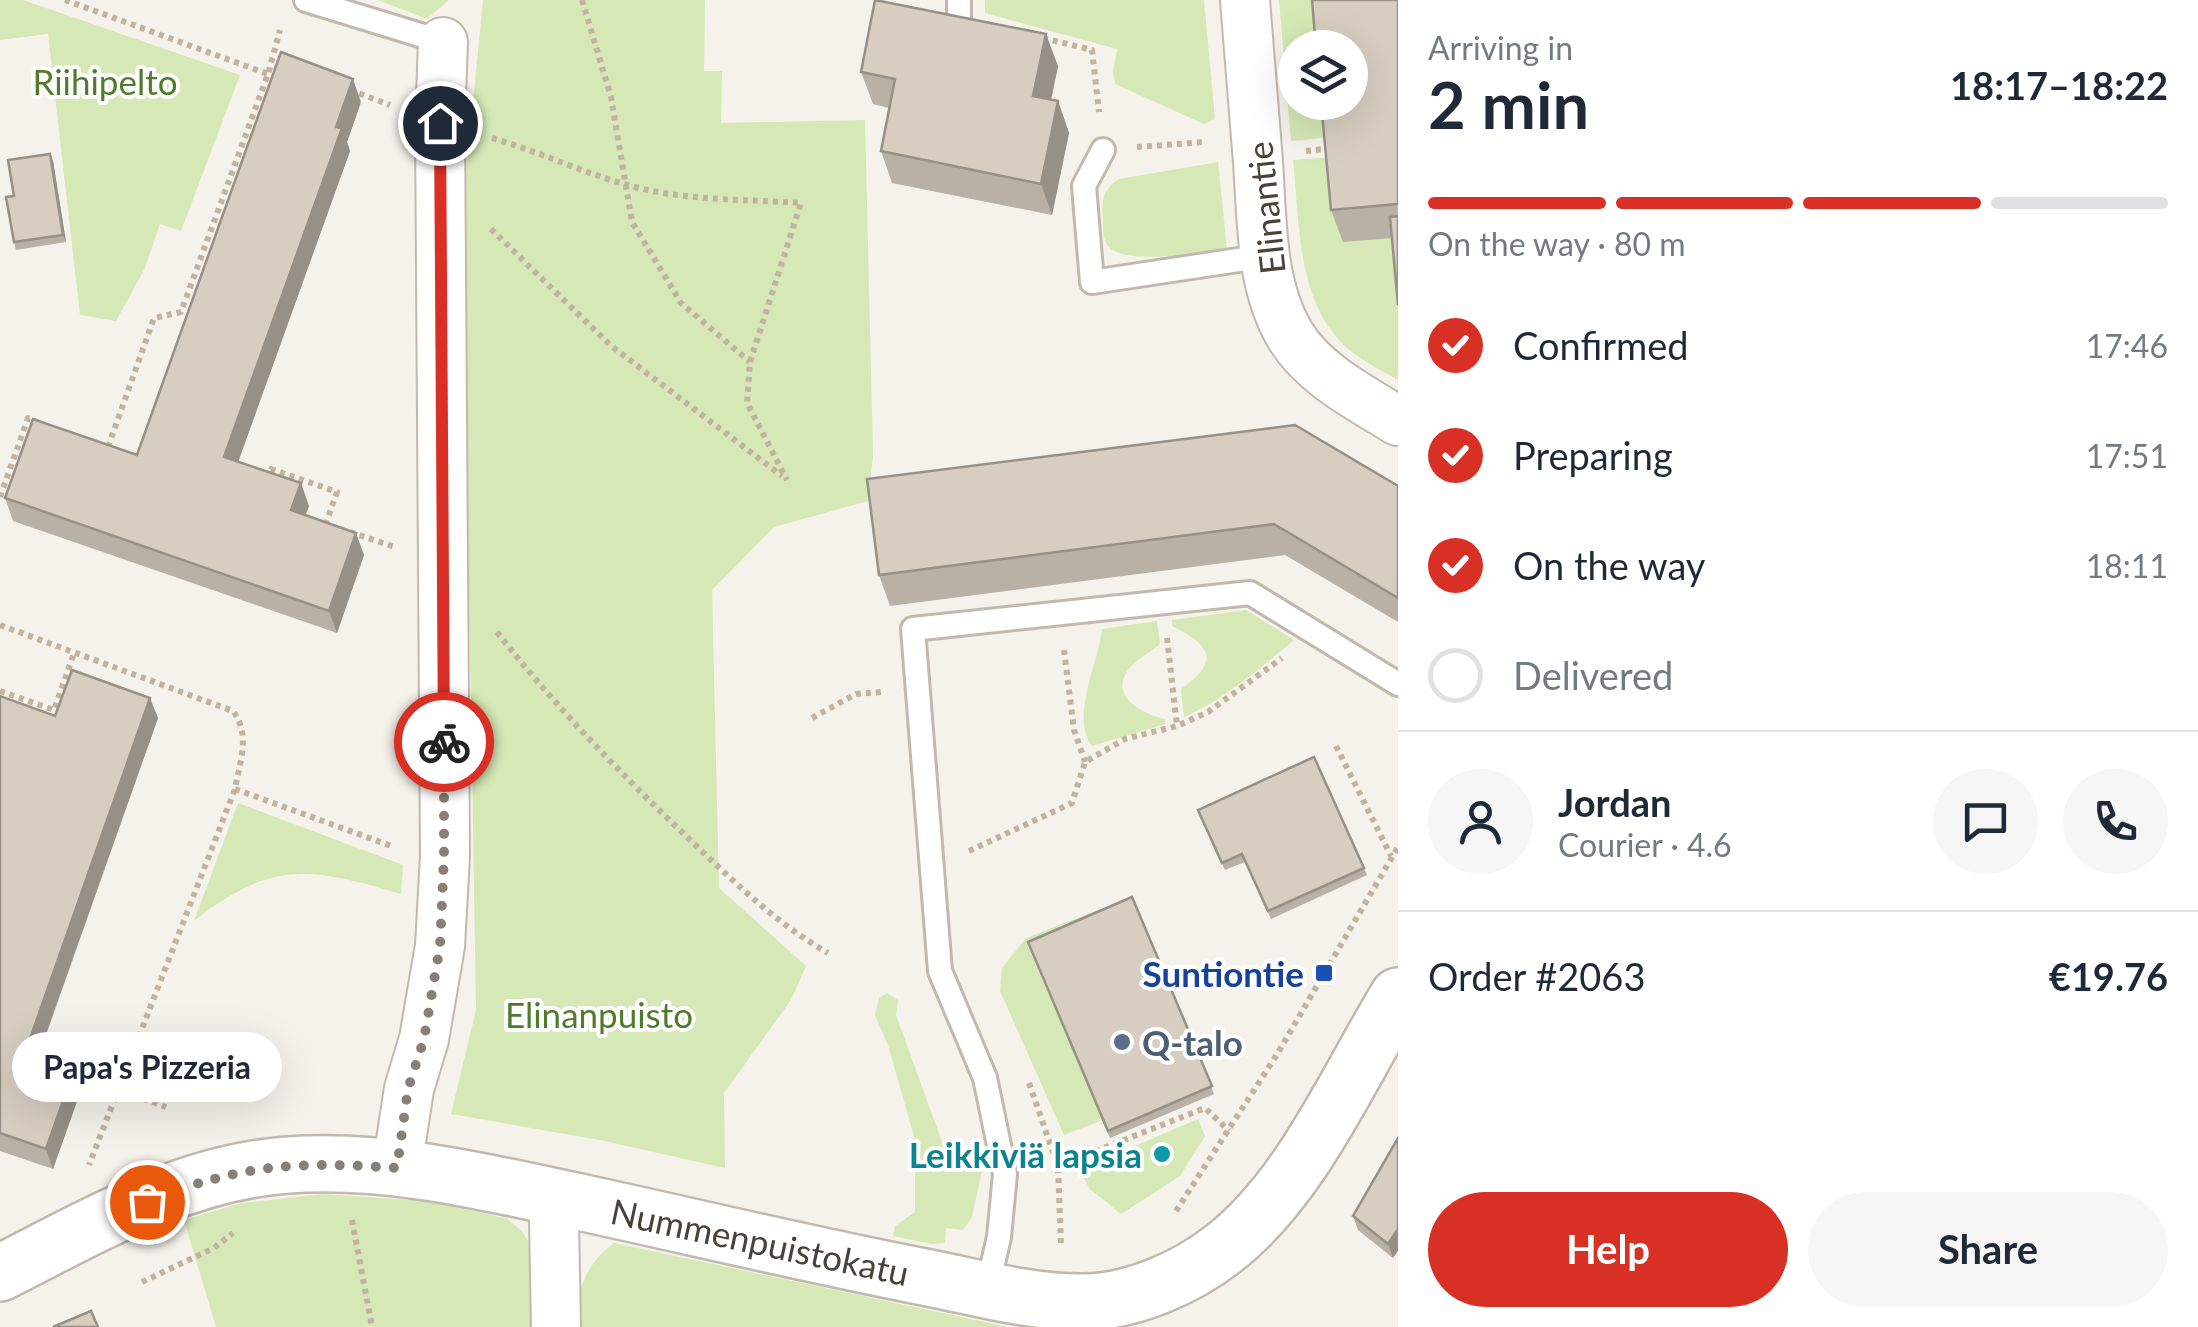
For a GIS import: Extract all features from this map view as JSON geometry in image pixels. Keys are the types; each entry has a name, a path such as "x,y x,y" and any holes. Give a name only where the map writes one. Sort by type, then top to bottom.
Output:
{"street":[{"name":"Elinantie","path":"1245,0 1265,256 1276,300 1290,334 1307,357 1328,376 1398,421"},
{"path":"397,1168 408,1089 424,1039 440,946 444,856 440,179 443,42"},
{"name":"Nummenpuistokatu","path":"0,1273 147,1202 238,1170 288,1164 397,1168 987,1288 1130,1311 1155,1287 1223,1249 1254,1218 1298,1166 1398,996"},
{"path":"556,1327 554,1220 558,1198"}],"lane":[{"path":"306,0 443,42"},
{"path":"1103,150 1084,186 1092,282 1265,256"},
{"path":"987,1288 999,1237 1005,1174 985,1078 940,971 913,628 1250,593 1398,684"}],"path":[{"path":"65,0 268,74"},
{"path":"582,0 611,97 632,222 681,303 750,362"},
{"path":"959,9 1092,50"},
{"path":"108,447 154,318 181,312 268,74 284,15"},
{"path":"344,88 440,123 543,153 626,185 672,194 801,203 750,362 746,403 787,480 610,345 440,179"},
{"path":"1306,150 1334,148"},
{"path":"0,497 28,418 44,424"},
{"path":"92,441 122,452"},
{"path":"266,485 271,469 337,492 326,523 445,565 526,669 603,756 713,862 800,938 828,953"},
{"path":"1163,602 1176,726"},
{"path":"932,868 1072,804 1085,762 1074,730 1059,613"},
{"path":"0,625 232,711 245,737 235,788 86,1175"},
{"path":"1085,762 1125,739 1176,726 1208,712 1255,680 1313,631"},
{"path":"48,727 74,654"},
{"path":"812,718 856,694 918,690"},
{"path":"0,691 54,710"},
{"path":"1336,746 1391,857"},
{"path":"235,788 410,853 444,856"},
{"path":"1174,1213 1229,1131 1398,847"},
{"path":"50,1065 166,1107"},
{"path":"1024,1072 1058,1166 1061,1250"},
{"path":"1058,1166 1204,1108 1229,1131"},
{"path":"348,1203 372,1327"},
{"path":"142,1282 214,1248 238,1230"}],"green space":[{"name":"Riihipelto","path":"0,0 23,0 240,75 181,231 160,224 145,268 116,321 80,315 48,34 0,40"},
{"path":"378,0 449,0 427,19"},
{"name":"Elinanpuisto","path":"483,0 705,0 704,71 722,71 721,123 865,120 873,456 868,501 774,527 712,590 719,888 806,966 791,1000 724,1093 725,1168 600,1140 451,1114 476,1010 463,205"},
{"path":"985,0 1204,0 1215,119 1204,124 1115,84 1117,49 985,13"},
{"path":"1279,0 1321,0 1324,30 1282,30"},
{"path":"1289,120 1332,120 1334,137 1291,141"},
{"path":"1335,157 1398,237 1398,380 1356,355 1333,333 1310,288 1300,237 1293,160"},
{"path":"1218,162 1227,249 1143,257 1114,251 1106,243 1103,201 1106,191 1119,179"},
{"path":"1246,610 1294,640 1228,692 1184,717 1181,689 1202,670 1206,654 1195,640 1172,626 1172,620"},
{"path":"1157,621 1160,644 1131,666 1123,689 1132,703 1165,719 1165,724 1092,746 1086,734 1085,705 1102,629"},
{"path":"238,803 403,865 401,894 341,878 292,874 246,887 194,921"},
{"path":"1129,898 1133,906 1031,950 1103,1120 1064,1135 1000,991 1002,968 1026,938"},
{"path":"887,993 898,1000 896,1015 953,1172 983,1166 972,1217 963,1230 946,1228 945,1243 893,1236 895,1226 915,1212 915,1140 888,1045 875,1015 879,998"},
{"path":"1198,1119 1205,1136 1180,1176 1121,1214 1090,1189 1079,1170"},
{"path":"324,1194 424,1201 506,1218 528,1241 538,1327 216,1327 184,1220 242,1203"},
{"path":"614,1243 1008,1327 576,1327 584,1280 595,1261"}],"building":[{"path":"875,0 1046,34 1033,96 1058,101 1041,184 881,151 895,79 861,72"},
{"path":"1312,0 1398,0 1398,204 1331,210 1323,120 1368,120 1368,30 1314,30"},
{"path":"281,52 353,79 336,127 342,128 224,457 301,483 291,510 356,533 329,611 5,498 33,419 137,455"},
{"path":"50,154 63,235 14,242 6,197 14,196 8,160"},
{"path":"1398,216 1398,305 1390,217"},
{"path":"1295,425 1398,486 1398,598 1274,524 879,575 867,479"},
{"path":"72,670 150,698 25,1053 74,1070 46,1149 0,1133 0,696 55,716"},
{"path":"1314,757 1364,868 1268,911 1242,854 1222,863 1198,810"},
{"name":"Q-talo","path":"1132,897 1212,1086 1108,1131 1028,942"},
{"path":"1398,1138 1398,1229 1388,1244 1353,1216"},
{"path":"91,1311 98,1327 53,1327"}],"way so far":[{"path":"147,1202 238,1170 288,1164 397,1168 408,1089 424,1039 440,946 444,742"}],"place":[{"name":"Suntiontie","path":"1324,973"},
{"name":"Q-talo","path":"1122,1042"},
{"name":"Leikkiviä lapsia","path":"1162,1154"},
{"name":"Papa's Pizzeria","path":"147,1202"}],"route":[{"path":"440,123 444,742"}]}
